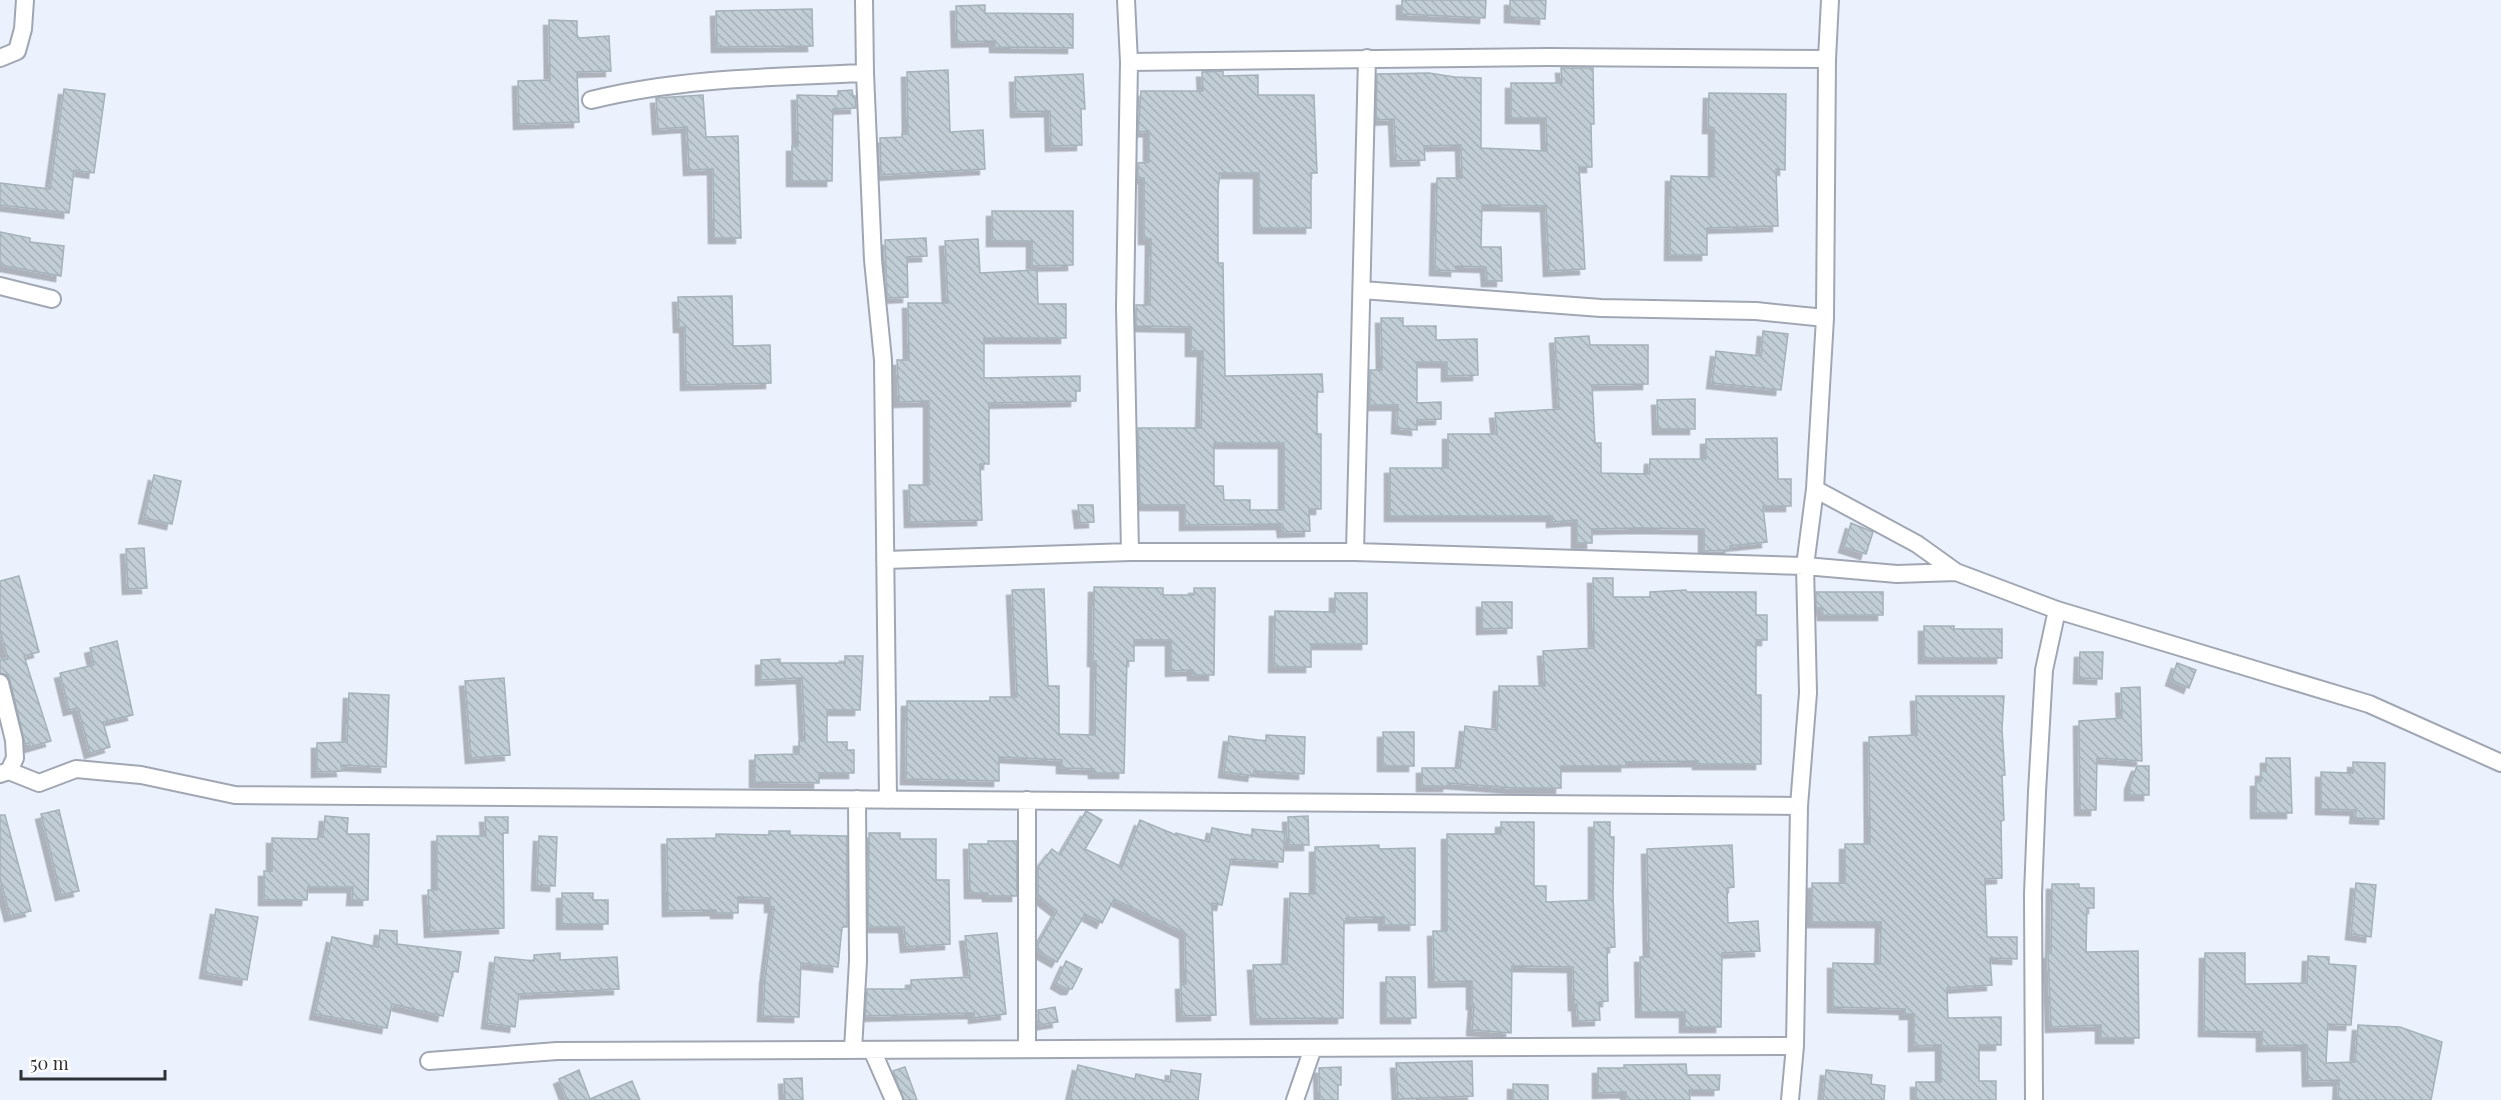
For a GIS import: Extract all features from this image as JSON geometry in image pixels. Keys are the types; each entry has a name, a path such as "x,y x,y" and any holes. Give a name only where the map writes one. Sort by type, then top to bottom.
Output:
{"street":[{"path":"0,58 17,51 23,29 25,0"},
{"path":"864,0 864,73 873,260 883,360 888,800"},
{"path":"1126,0 1129,62 1125,307 1130,552"},
{"path":"1790,1100 1795,1046 1799,806 1808,693 1805,566 1815,489 1825,318 1827,59 1830,0"},
{"path":"1129,62 1367,58 1827,59"},
{"path":"1355,552 1367,58"},
{"path":"591,100 635,89 779,76 864,73"},
{"path":"0,286 52,298"},
{"path":"1362,290 1601,308 1756,311 1825,318"},
{"path":"1815,489 1917,544 1956,572 2057,610 2369,704 2501,763"},
{"path":"885,560 1130,552 1355,552 1805,566 1897,574 1956,572"},
{"path":"2034,1100 2033,894 2037,792 2044,670 2057,610"},
{"path":"0,683 14,740 15,758 4,773 39,783 76,769 141,775 235,795 1799,806"},
{"path":"853,1050 858,961 857,799"},
{"path":"1027,800 1027,1049"},
{"path":"429,1061 557,1051 1795,1046"},
{"path":"1295,1100 1313,1048"},
{"path":"872,1050 894,1100"}],"building":[{"path":"1402,0 1486,0 1485,18 1402,14"},
{"path":"1510,0 1546,0 1545,19 1510,17"},
{"path":"985,5 985,13 1073,14 1073,48 995,47 995,41 957,42 956,6"},
{"path":"812,9 813,46 717,47 716,11"},
{"path":"549,20 577,21 579,38 609,36 611,71 577,72 579,122 519,124 518,81 550,80"},
{"path":"1561,68 1593,68 1592,167 1579,167 1585,269 1549,271 1546,206 1482,205 1481,247 1501,247 1502,281 1487,281 1486,267 1456,266 1456,271 1435,270 1437,178 1462,178 1461,145 1424,146 1425,160 1396,161 1394,119 1376,120 1377,74 1429,73 1481,78 1481,148 1547,151 1546,118 1511,118 1511,83 1562,83"},
{"path":"948,70 950,132 983,130 985,169 881,175 880,138 902,137 902,134 908,134 907,72"},
{"path":"1223,71 1223,76 1258,75 1258,95 1314,95 1317,173 1311,173 1311,228 1259,228 1259,173 1220,173 1218,190 1218,263 1223,263 1225,376 1322,374 1323,392 1317,392 1317,434 1321,434 1321,509 1309,509 1310,531 1283,532 1282,524 1185,525 1185,505 1140,505 1138,428 1201,428 1203,351 1191,351 1191,327 1136,326 1136,305 1150,305 1151,239 1144,239 1144,178 1138,178 1138,163 1149,162 1149,131 1138,132 1141,91 1203,91 1202,72","holes":["1214,443 1284,443 1284,510 1250,510 1250,500 1224,500 1223,486 1214,486"]},
{"path":"1083,74 1085,109 1081,109 1082,145 1051,146 1050,111 1016,112 1015,77"},
{"path":"64,89 105,94 94,173 74,170 69,213 0,205 0,183 50,189"},
{"path":"852,90 856,108 833,109 832,181 792,181 792,146 798,146 797,95 838,96 838,91"},
{"path":"1709,93 1786,94 1785,170 1776,169 1778,226 1707,228 1707,255 1670,255 1671,176 1714,177 1714,128 1708,128"},
{"path":"703,95 706,137 738,136 741,238 714,238 713,169 689,170 687,127 658,129 656,98"},
{"path":"992,211 1073,211 1073,265 1032,266 1032,241 992,241"},
{"path":"0,232 30,238 30,242 64,246 61,276 0,265"},
{"path":"926,238 927,256 907,257 908,297 887,298 885,240"},
{"path":"978,239 980,273 1037,270 1038,304 1066,304 1066,338 984,338 984,378 1080,376 1080,391 1076,391 1076,401 989,403 989,464 980,464 982,520 910,522 909,485 929,485 929,401 899,402 897,360 909,360 908,303 948,303 945,241"},
{"path":"732,296 733,346 770,345 771,383 686,385 685,327 679,327 678,297"},
{"path":"1381,318 1403,318 1403,326 1436,326 1436,340 1477,339 1478,375 1447,376 1447,362 1417,362 1417,403 1441,402 1441,419 1417,420 1417,430 1397,428 1398,405 1370,405 1370,370 1382,370"},
{"path":"1763,331 1788,334 1781,390 1712,383 1716,351 1761,356"},
{"path":"1589,336 1590,345 1648,345 1648,384 1592,385 1595,443 1601,443 1601,473 1649,474 1650,459 1706,459 1706,439 1777,438 1778,479 1791,479 1791,506 1763,506 1767,542 1730,546 1730,550 1704,551 1704,529 1641,528 1592,529 1592,543 1577,543 1577,520 1552,522 1552,516 1390,516 1390,468 1448,468 1448,434 1497,434 1495,413 1559,409 1555,338"},
{"path":"1695,399 1695,429 1658,429 1657,400"},
{"path":"154,475 181,481 172,524 144,518"},
{"path":"1078,505 1093,505 1094,522 1080,523"},
{"path":"1851,523 1873,532 1866,554 1844,547"},
{"path":"144,548 147,588 128,589 126,549"},
{"path":"19,576 39,652 24,656 51,741 30,747 29,743 25,744 10,680 7,675 0,673 0,660 8,659 0,630 0,581"},
{"path":"1593,578 1613,578 1613,597 1650,597 1650,592 1686,590 1687,592 1756,592 1756,615 1767,615 1767,640 1756,640 1756,695 1761,695 1761,764 1698,764 1698,761 1626,762 1626,766 1561,766 1561,788 1514,788 1448,783 1448,786 1422,786 1422,768 1460,768 1465,726 1497,730 1499,686 1545,686 1543,651 1594,648"},
{"path":"1094,587 1163,588 1163,595 1194,595 1194,588 1215,588 1214,675 1193,675 1193,670 1171,671 1171,640 1134,640 1134,661 1127,661 1124,773 1094,773 1094,769 1062,768 1062,760 999,757 999,781 906,779 907,701 990,701 990,697 1017,697 1012,590 1044,589 1048,686 1059,686 1059,734 1095,735"},
{"path":"1816,592 1883,592 1883,615 1823,615 1822,608 1816,608"},
{"path":"1335,593 1367,593 1367,644 1311,644 1311,667 1274,667 1275,611 1335,612"},
{"path":"1482,602 1512,602 1512,628 1482,629"},
{"path":"1924,626 1954,626 1954,629 2002,629 2002,658 1924,658"},
{"path":"117,641 133,715 103,722 110,747 90,753 78,708 69,710 60,673 94,665 90,648"},
{"path":"2080,652 2103,652 2102,679 2079,678"},
{"path":"845,656 863,656 860,710 827,710 827,742 847,742 847,750 854,750 854,773 819,773 819,783 755,782 755,755 799,754 799,741 805,741 802,678 761,680 761,660 780,659 780,663 845,663"},
{"path":"2177,663 2196,670 2189,688 2171,680"},
{"path":"504,678 510,755 471,758 465,681"},
{"path":"2140,687 2142,761 2097,758 2096,810 2080,810 2079,721 2122,718 2121,688"},
{"path":"349,693 389,695 386,767 341,765 342,771 317,772 317,743 347,742"},
{"path":"1916,696 2004,696 2002,729 2005,775 2002,775 2004,820 2001,821 2002,878 1985,879 1987,937 2017,937 2017,959 1990,958 1992,985 1947,988 1948,1018 2001,1017 2001,1045 1979,1045 1979,1081 1996,1081 1996,1100 1916,1100 1916,1082 1941,1082 1941,1045 1914,1046 1914,1014 1905,1014 1905,1009 1833,1007 1833,963 1880,964 1881,922 1812,922 1812,883 1845,883 1845,844 1870,844 1869,737 1917,735"},
{"path":"1383,732 1414,732 1414,766 1383,766"},
{"path":"1266,735 1305,737 1304,774 1254,771 1253,776 1224,772 1229,736 1266,741"},
{"path":"2266,758 2290,758 2292,813 2256,813 2256,781 2261,781 2261,771 2266,771"},
{"path":"2353,762 2385,763 2384,819 2355,818 2356,810 2321,809 2321,772 2353,773"},
{"path":"2137,766 2149,766 2149,795 2130,795 2130,784"},
{"path":"59,810 79,891 61,895 41,814"},
{"path":"1086,811 1102,820 1085,849 1122,867 1140,820 1176,835 1176,833 1209,842 1212,828 1252,836 1252,829 1285,832 1283,862 1231,859 1222,905 1212,903 1216,1015 1182,1016 1181,984 1186,984 1185,933 1114,899 1102,923 1085,914 1057,962 1038,951 1038,944 1057,911 1038,896 1038,867 1052,849 1060,855"},
{"path":"0,815 5,815 31,911 10,916 0,878"},
{"path":"325,816 348,818 347,834 369,834 368,900 352,900 353,887 308,887 307,900 264,900 264,871 272,871 272,838 318,839 318,837 323,837"},
{"path":"1308,816 1309,845 1289,845 1288,817"},
{"path":"485,817 508,817 508,833 503,833 504,928 430,932 428,890 437,890 437,836 486,836"},
{"path":"1501,822 1534,822 1534,886 1546,886 1546,902 1594,900 1594,822 1610,822 1610,837 1614,837 1615,947 1607,948 1608,1001 1599,1002 1600,1020 1578,1021 1577,1004 1574,1005 1573,967 1512,966 1511,1033 1472,1030 1474,1004 1472,1004 1472,981 1434,982 1433,931 1447,931 1447,834 1501,834"},
{"path":"769,831 790,831 790,835 847,836 847,927 842,927 838,967 801,963 799,1017 763,1016 774,907 770,907 770,898 738,897 738,913 716,913 716,910 668,911 667,839 716,838 716,834 769,835"},
{"path":"869,833 900,833 900,839 936,839 936,880 949,880 950,944 906,947 904,927 868,927"},
{"path":"539,836 557,837 555,886 537,885"},
{"path":"988,841 1017,841 1017,896 988,896 988,893 970,893 969,844 988,844"},
{"path":"1379,845 1379,849 1415,848 1415,925 1384,925 1384,917 1346,918 1344,922 1343,1018 1256,1019 1253,965 1287,964 1290,893 1315,894 1315,847"},
{"path":"1732,845 1734,887 1727,888 1728,923 1758,921 1760,951 1722,953 1721,1027 1685,1027 1685,1012 1641,1012 1640,957 1649,957 1647,849"},
{"path":"2356,883 2376,885 2371,937 2351,934"},
{"path":"2052,884 2079,884 2079,888 2094,888 2094,908 2087,908 2086,952 2138,951 2139,1038 2101,1038 2101,1025 2051,1027 2048,953 2051,953"},
{"path":"562,893 593,893 593,900 608,900 608,924 562,924"},
{"path":"216,909 258,917 247,980 205,973"},
{"path":"380,930 397,931 397,944 461,952 458,972 453,971 443,1016 392,1004 387,1028 315,1014 332,937 378,947"},
{"path":"997,933 1006,1014 974,1018 974,1013 865,1016 867,989 911,989 911,980 970,977 965,936"},
{"path":"560,953 560,960 617,957 619,989 519,994 515,1027 487,1023 495,957 534,961 534,955"},
{"path":"2205,953 2245,953 2245,984 2307,983 2308,956 2329,957 2329,964 2356,966 2351,1025 2328,1024 2326,1063 2355,1062 2358,1025 2400,1027 2442,1042 2431,1100 2338,1100 2339,1080 2308,1081 2307,1045 2262,1046 2262,1032 2204,1031"},
{"path":"1066,961 1082,969 1072,989 1066,989 1056,983"},
{"path":"1386,977 1415,977 1416,1018 1386,1018"},
{"path":"1055,1007 1058,1022 1039,1025 1038,1010"},
{"path":"1472,1061 1473,1096 1398,1099 1396,1063"},
{"path":"1686,1064 1687,1075 1720,1075 1719,1090 1689,1090 1690,1100 1626,1100 1626,1092 1598,1093 1598,1068 1624,1068 1624,1065"},
{"path":"1078,1065 1135,1079 1136,1074 1170,1082 1171,1070 1201,1074 1198,1100 1070,1100"},
{"path":"905,1067 917,1100 904,1100 893,1071"},
{"path":"1341,1067 1338,1100 1320,1100 1319,1068"},
{"path":"579,1070 590,1099 632,1081 640,1100 567,1100 559,1079"},
{"path":"1826,1070 1872,1075 1871,1084 1885,1086 1884,1100 1823,1100"},
{"path":"802,1078 803,1100 785,1100 784,1079"},
{"path":"1513,1084 1548,1085 1548,1100 1513,1100"}]}
